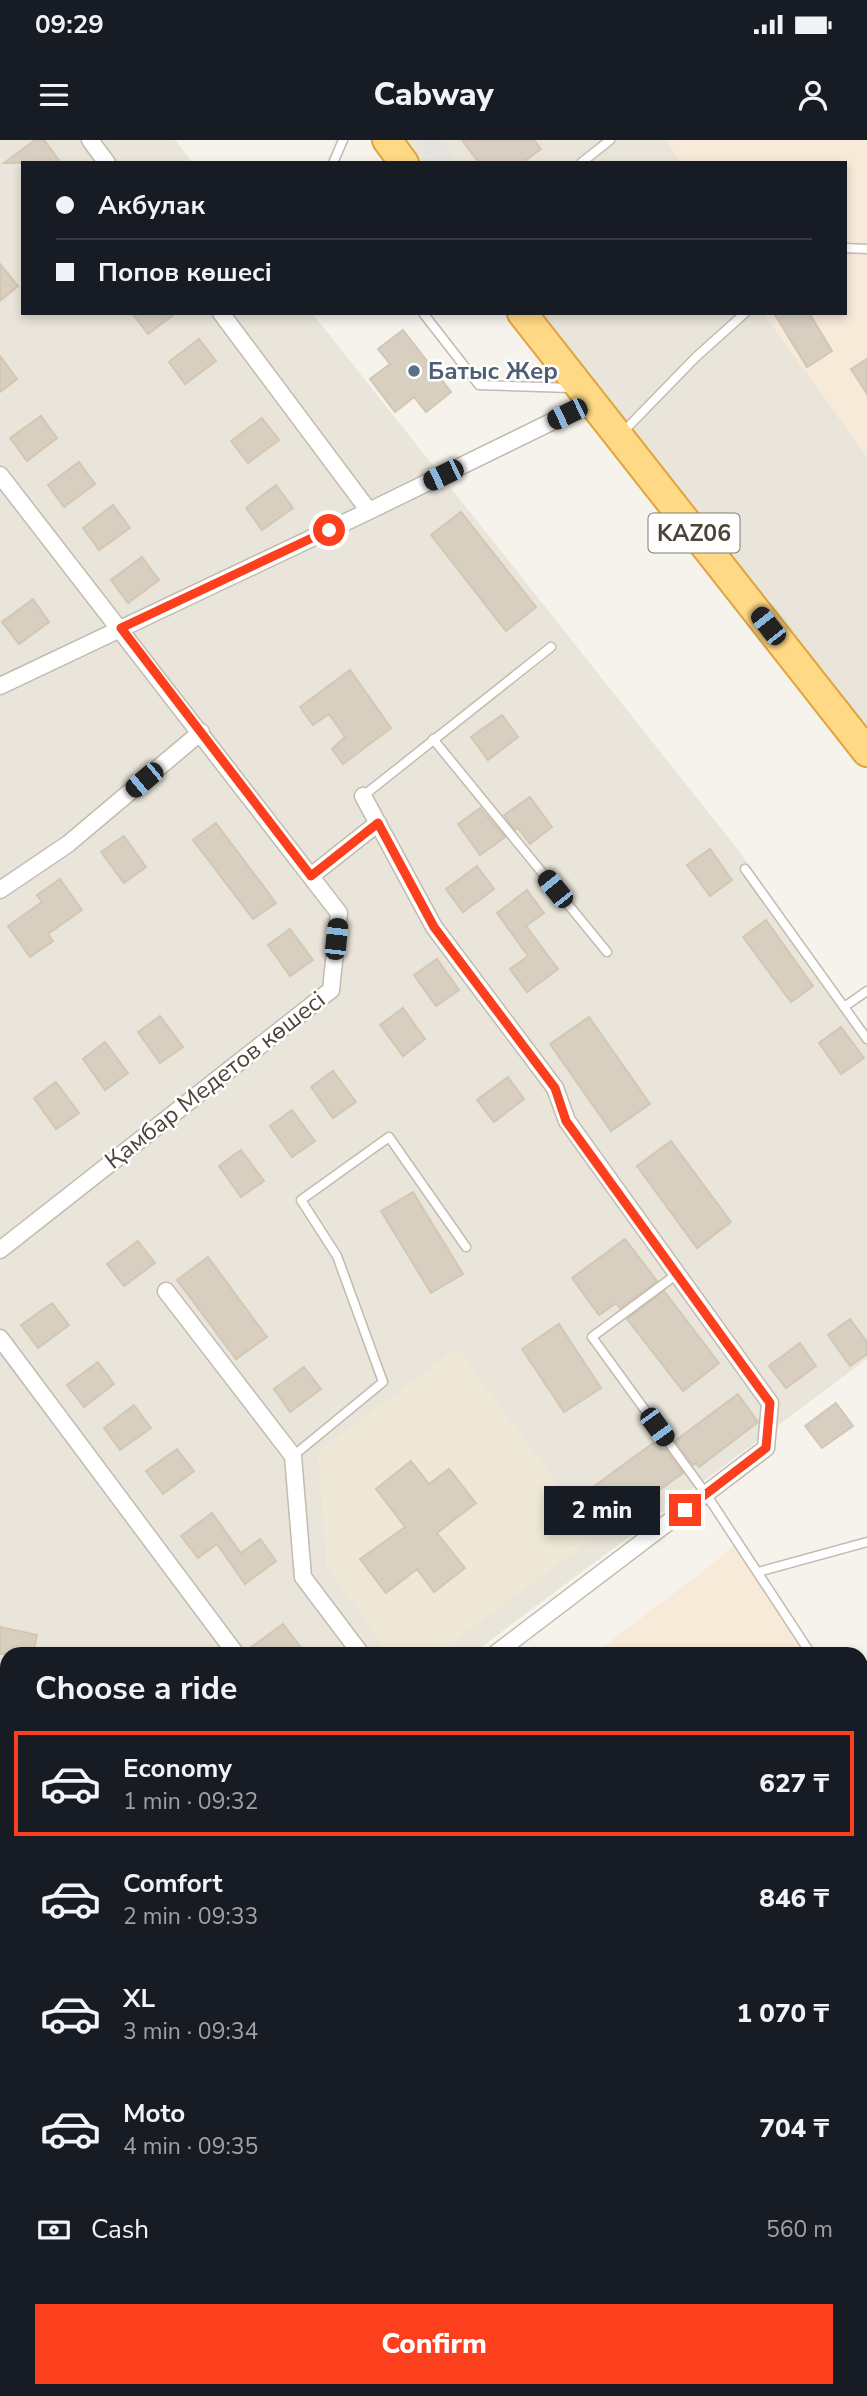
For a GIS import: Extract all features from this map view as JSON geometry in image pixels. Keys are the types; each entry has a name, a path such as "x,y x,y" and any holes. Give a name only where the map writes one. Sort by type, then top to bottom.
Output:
{"highway":[{"path":"387,140 403,161"},
{"name":"KАZ06","path":"524,315 867,752"}],"street":[{"path":"90,140 106,161"},
{"path":"222,315 369,511"},
{"path":"0,685 369,511 587,395"},
{"name":"Қамбар Медетов көшесі","path":"0,475 339,913 331,990 0,1250"},
{"path":"0,890 68,844 201,732"},
{"path":"363,796 434,927 555,1088 566,1121 770,1403 766,1448 504,1647"},
{"path":"311,876 378,823"},
{"path":"166,1291 293,1456 303,1577 352,1647"},
{"path":"0,1338 231,1647"}],"lane":[{"path":"334,161 344,140"},
{"path":"584,161 610,140"},
{"path":"847,248 867,249"},
{"path":"425,315 478,384 587,395"},
{"path":"618,437 696,357 743,315"},
{"path":"363,796 551,647"},
{"path":"433,739 607,953"},
{"path":"745,869 867,1039"},
{"path":"844,1007 867,991"},
{"path":"293,1456 383,1382 337,1256 301,1200 389,1137 466,1247"},
{"path":"677,1274 592,1337 706,1494 806,1647"},
{"path":"758,1573 867,1542"}],"shaded area":[{"path":"0,140 175,140 191,161 21,161 21,315 314,315 739,851 867,1030 867,1359 481,1647 0,1647"},
{"path":"399,140 867,140 867,738 538,315 847,315 847,161 415,161"},
{"path":"418,140 441,140 457,161 434,161"},
{"path":"666,140 867,140 867,457 764,315 847,315 847,161 680,161"},
{"path":"457,1348 596,1536 445,1647 385,1647 327,1568 318,1452"},
{"path":"738,1543 806,1647 602,1647"}],"building":[{"path":"35,140 44,140 60,161 21,161 4,163"},
{"path":"462,140 534,140 541,149 525,161 478,161"},
{"path":"0,264 18,286 0,301"},
{"path":"134,315 173,315 148,334"},
{"path":"775,315 810,315 832,351 807,367"},
{"path":"403,330 451,392 426,412 414,397 395,412 370,379 390,364 378,349"},
{"path":"199,339 216,361 185,384 169,362"},
{"path":"0,356 17,379 0,392"},
{"path":"867,359 867,394 851,369"},
{"path":"41,416 57,438 27,461 10,438"},
{"path":"262,418 279,440 248,463 231,441"},
{"path":"79,462 95,484 64,507 48,485"},
{"path":"276,485 293,508 262,530 246,508"},
{"path":"113,505 130,528 99,550 83,528"},
{"path":"461,512 536,607 506,631 431,535"},
{"path":"142,557 159,580 128,603 111,580"},
{"path":"33,599 49,622 19,644 2,622"},
{"path":"350,670 391,728 343,764 332,749 345,737 329,714 313,725 300,707"},
{"path":"502,715 518,737 488,760 471,737"},
{"path":"530,797 552,827 530,844 504,815"},
{"path":"480,808 505,837 480,855 458,824"},
{"path":"216,823 276,903 253,919 193,840"},
{"path":"124,836 146,867 124,883 101,852"},
{"path":"710,849 732,880 710,896 687,865"},
{"path":"477,866 494,889 463,912 446,889"},
{"path":"60,879 82,910 48,934 53,941 30,957 8,926 42,902 37,895"},
{"path":"527,890 544,913 526,926 558,969 527,992 510,969 528,956 497,913"},
{"path":"766,920 813,986 791,1002 743,937"},
{"path":"290,929 313,960 290,976 268,945"},
{"path":"437,959 459,990 436,1006 414,975"},
{"path":"403,1008 425,1039 403,1056 380,1025"},
{"path":"160,1016 183,1047 160,1063 138,1032"},
{"path":"589,1017 650,1104 611,1131 550,1044"},
{"path":"841,1027 864,1058 841,1074 819,1043"},
{"path":"105,1042 128,1073 105,1090 83,1059"},
{"path":"333,1071 356,1102 333,1118 311,1087"},
{"path":"508,1077 524,1099 494,1122 477,1100"},
{"path":"56,1082 79,1113 56,1129 34,1098"},
{"path":"292,1110 315,1141 292,1157 270,1126"},
{"path":"671,1141 731,1222 697,1248 637,1166"},
{"path":"241,1150 264,1181 241,1197 219,1166"},
{"path":"413,1192 463,1274 431,1293 381,1211"},
{"path":"625,1239 657,1281 620,1308 616,1303 599,1315 572,1278"},
{"path":"138,1241 155,1263 124,1286 107,1264"},
{"path":"208,1257 267,1337 236,1359 177,1280"},
{"path":"664,1291 719,1363 683,1391 627,1319"},
{"path":"52,1303 69,1325 38,1348 21,1325"},
{"path":"850,1319 867,1342 867,1354 850,1366 828,1335"},
{"path":"559,1324 601,1388 564,1412 522,1349"},
{"path":"800,1343 816,1366 786,1388 769,1366"},
{"path":"98,1362 114,1384 84,1407 67,1385"},
{"path":"304,1367 321,1389 290,1412 274,1389"},
{"path":"738,1394 758,1422 699,1467 696,1463 693,1465 675,1441"},
{"path":"836,1403 853,1426 822,1448 805,1426"},
{"path":"134,1405 151,1428 120,1450 104,1428"},
{"path":"656,1441 683,1473 613,1523 589,1490"},
{"path":"177,1449 194,1471 163,1494 146,1471"},
{"path":"411,1461 429,1484 449,1469 476,1503 437,1533 465,1568 434,1592 417,1569 386,1593 360,1559 405,1527 376,1489"},
{"path":"212,1513 241,1553 260,1539 276,1561 245,1584 217,1544 198,1558 181,1536"},
{"path":"283,1624 300,1646 299,1647 251,1647"},
{"path":"0,1627 37,1635 34,1647 0,1647"}],"place":[{"name":"Батыс Жер","path":"414,371"}],"route":[{"path":"329,530 121,628 311,876 378,823 434,927 555,1088 566,1121 770,1403 766,1448 685,1510"}]}
